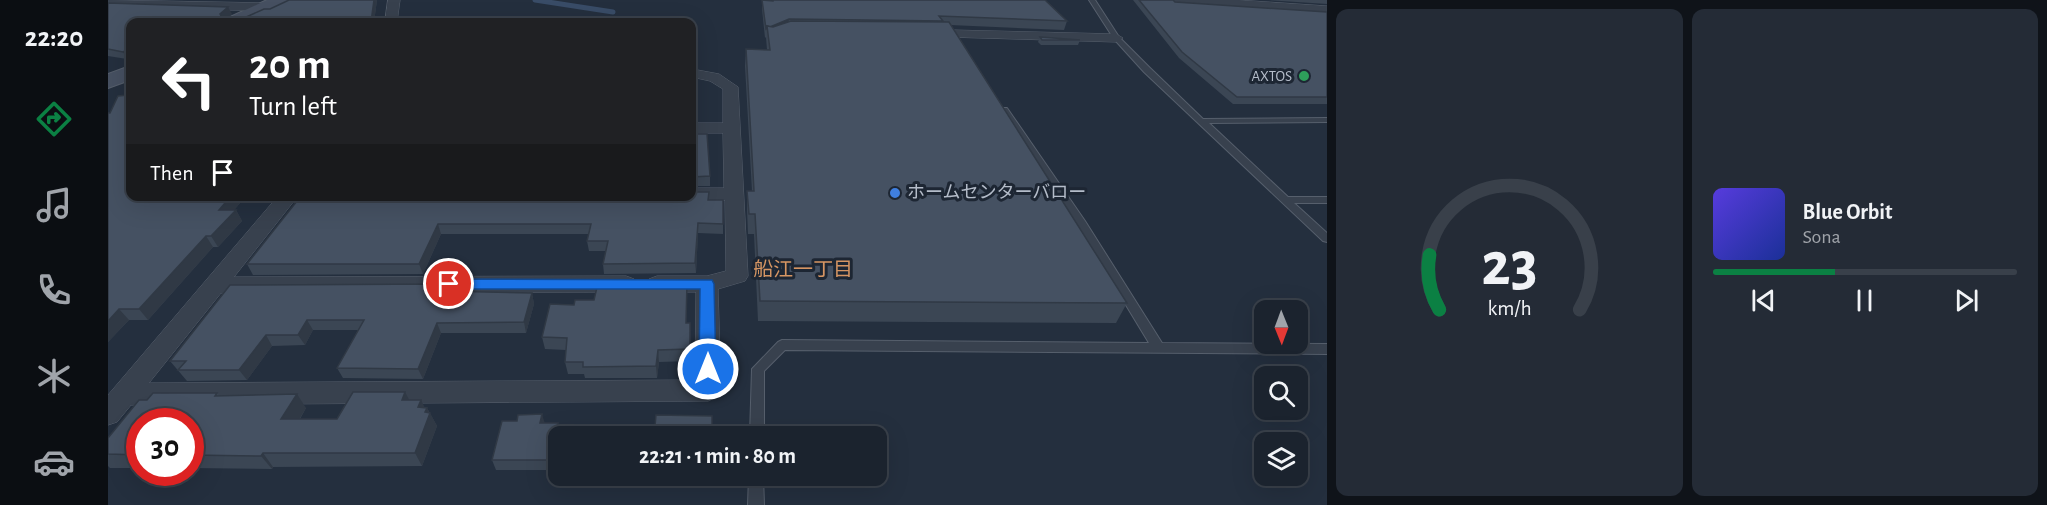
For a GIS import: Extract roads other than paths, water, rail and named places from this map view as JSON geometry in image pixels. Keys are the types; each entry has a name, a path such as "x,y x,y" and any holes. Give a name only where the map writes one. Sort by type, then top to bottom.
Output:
{"main road":[{"path":"243,18 275,3"},
{"path":"108,82 126,74"}],"street":[{"path":"392,18 394,0"},
{"path":"1173,0 1327,11"},
{"path":"108,3 275,3"},
{"path":"951,37 1116,38"},
{"path":"215,285 707,284 736,276 730,87 714,77 696,74"},
{"path":"696,128 732,128"},
{"path":"696,194 733,194"},
{"path":"108,414 285,201"},
{"path":"124,394 708,390 707,284"}],"lane":[{"path":"1092,0 1116,38 1200,121 1327,239"},
{"path":"999,103 1080,221 1159,349"},
{"path":"1200,121 1327,120"},
{"path":"1285,200 1327,200"},
{"path":"757,426 758,369 782,345 1327,349"},
{"path":"756,486 756,505"}],"waterway":[{"path":"535,0 613,12"}],"place":[{"name":"AXTOS","path":"1304,76"},
{"name":"ホームセンターバロー","path":"895,193"}],"district":[{"name":"船江一丁目","path":"803,270"}]}
